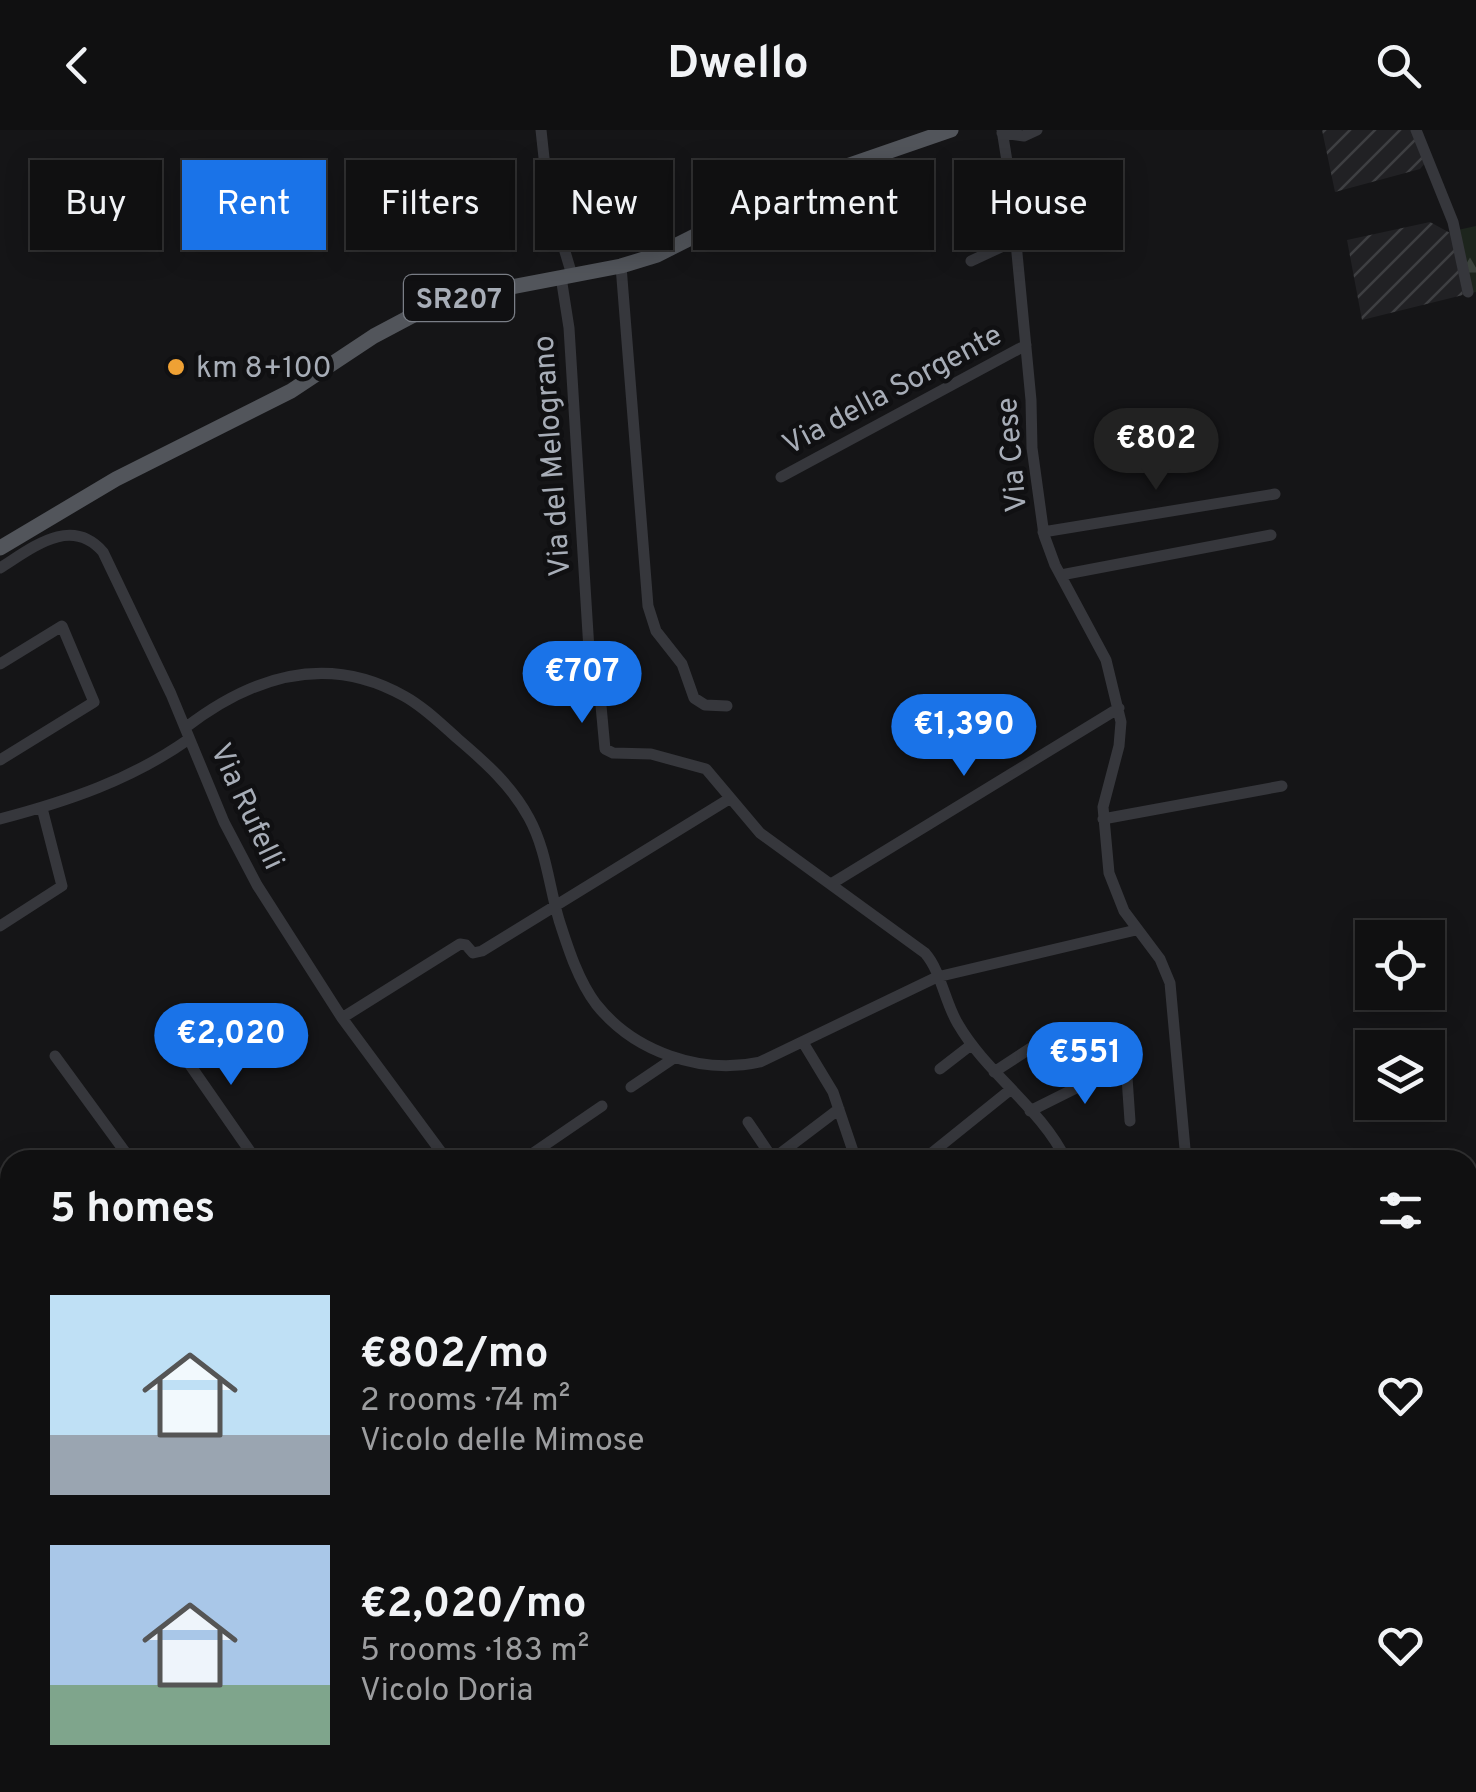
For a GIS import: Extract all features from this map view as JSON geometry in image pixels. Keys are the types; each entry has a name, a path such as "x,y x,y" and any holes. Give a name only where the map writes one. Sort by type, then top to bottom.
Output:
{"main road":[{"name":"SR207","path":"0,548 116,480 298,386 414,314 460,298 621,266 676,247 806,180 951,130"}],"street":[{"path":"541,130 548,195 566,276"},
{"path":"1002,132 1024,136 1037,130"},
{"path":"1416,130 1453,222 1468,292"},
{"name":"Via Cese","path":"1002,132 1006,160"},
{"path":"971,261 995,250"},
{"name":"Via Cese","path":"1017,250 1032,448 1044,532 1060,575 1106,660 1119,708 1121,739 1106,789 1103,819 1110,879 1136,930 1160,959 1170,983 1185,1150"},
{"path":"621,266 648,606 656,631 682,664 694,698 705,705 728,706"},
{"name":"Via del Melograno","path":"566,276 589,650 600,688 604,747 613,753 650,754 703,767 760,833 925,953 951,1012 972,1045 1059,1150"},
{"name":"Via della Sorgente","path":"781,476 1026,345"},
{"path":"1044,532 1275,494"},
{"name":"Via Rufelli","path":"0,568 56,536 78,534 96,543 109,561 248,869 342,1018 440,1150"},
{"path":"1060,575 1271,536"},
{"path":"0,664 62,626 94,702 0,760"},
{"path":"0,819 97,790 154,761 229,698 285,676 342,675 394,690 422,708 462,742 516,798 538,836 571,956 598,1006 630,1035 674,1058 719,1066 750,1064 804,1044 938,977 1136,930"},
{"path":"832,884 1119,708"},
{"path":"1103,819 1282,786"},
{"path":"342,1018 458,945 464,944 473,953 480,952 729,798"},
{"path":"0,926 62,888 42,808"},
{"path":"994,1072 1057,1032"},
{"path":"1124,1032 1130,1121"},
{"path":"172,1039 249,1150"},
{"path":"804,1044 824,1074 853,1150"},
{"path":"940,1069 972,1045"},
{"path":"55,1056 124,1150"},
{"path":"631,1087 674,1058"},
{"path":"1030,1111 1126,1063"},
{"path":"935,1150 1010,1090"},
{"path":"538,1150 602,1106"},
{"path":"785,1150 839,1108"},
{"path":"748,1122 768,1150"}],"shaded area":[{"path":"1322,130 1413,130 1426,162 1420,169 1335,192"},
{"path":"1430,222 1452,234 1463,295 1362,320 1347,240"}],"green space":[{"path":"1476,226 1476,292 1471,293 1458,230"}],"place":[{"name":"km 8+100","path":"176,367"}]}
